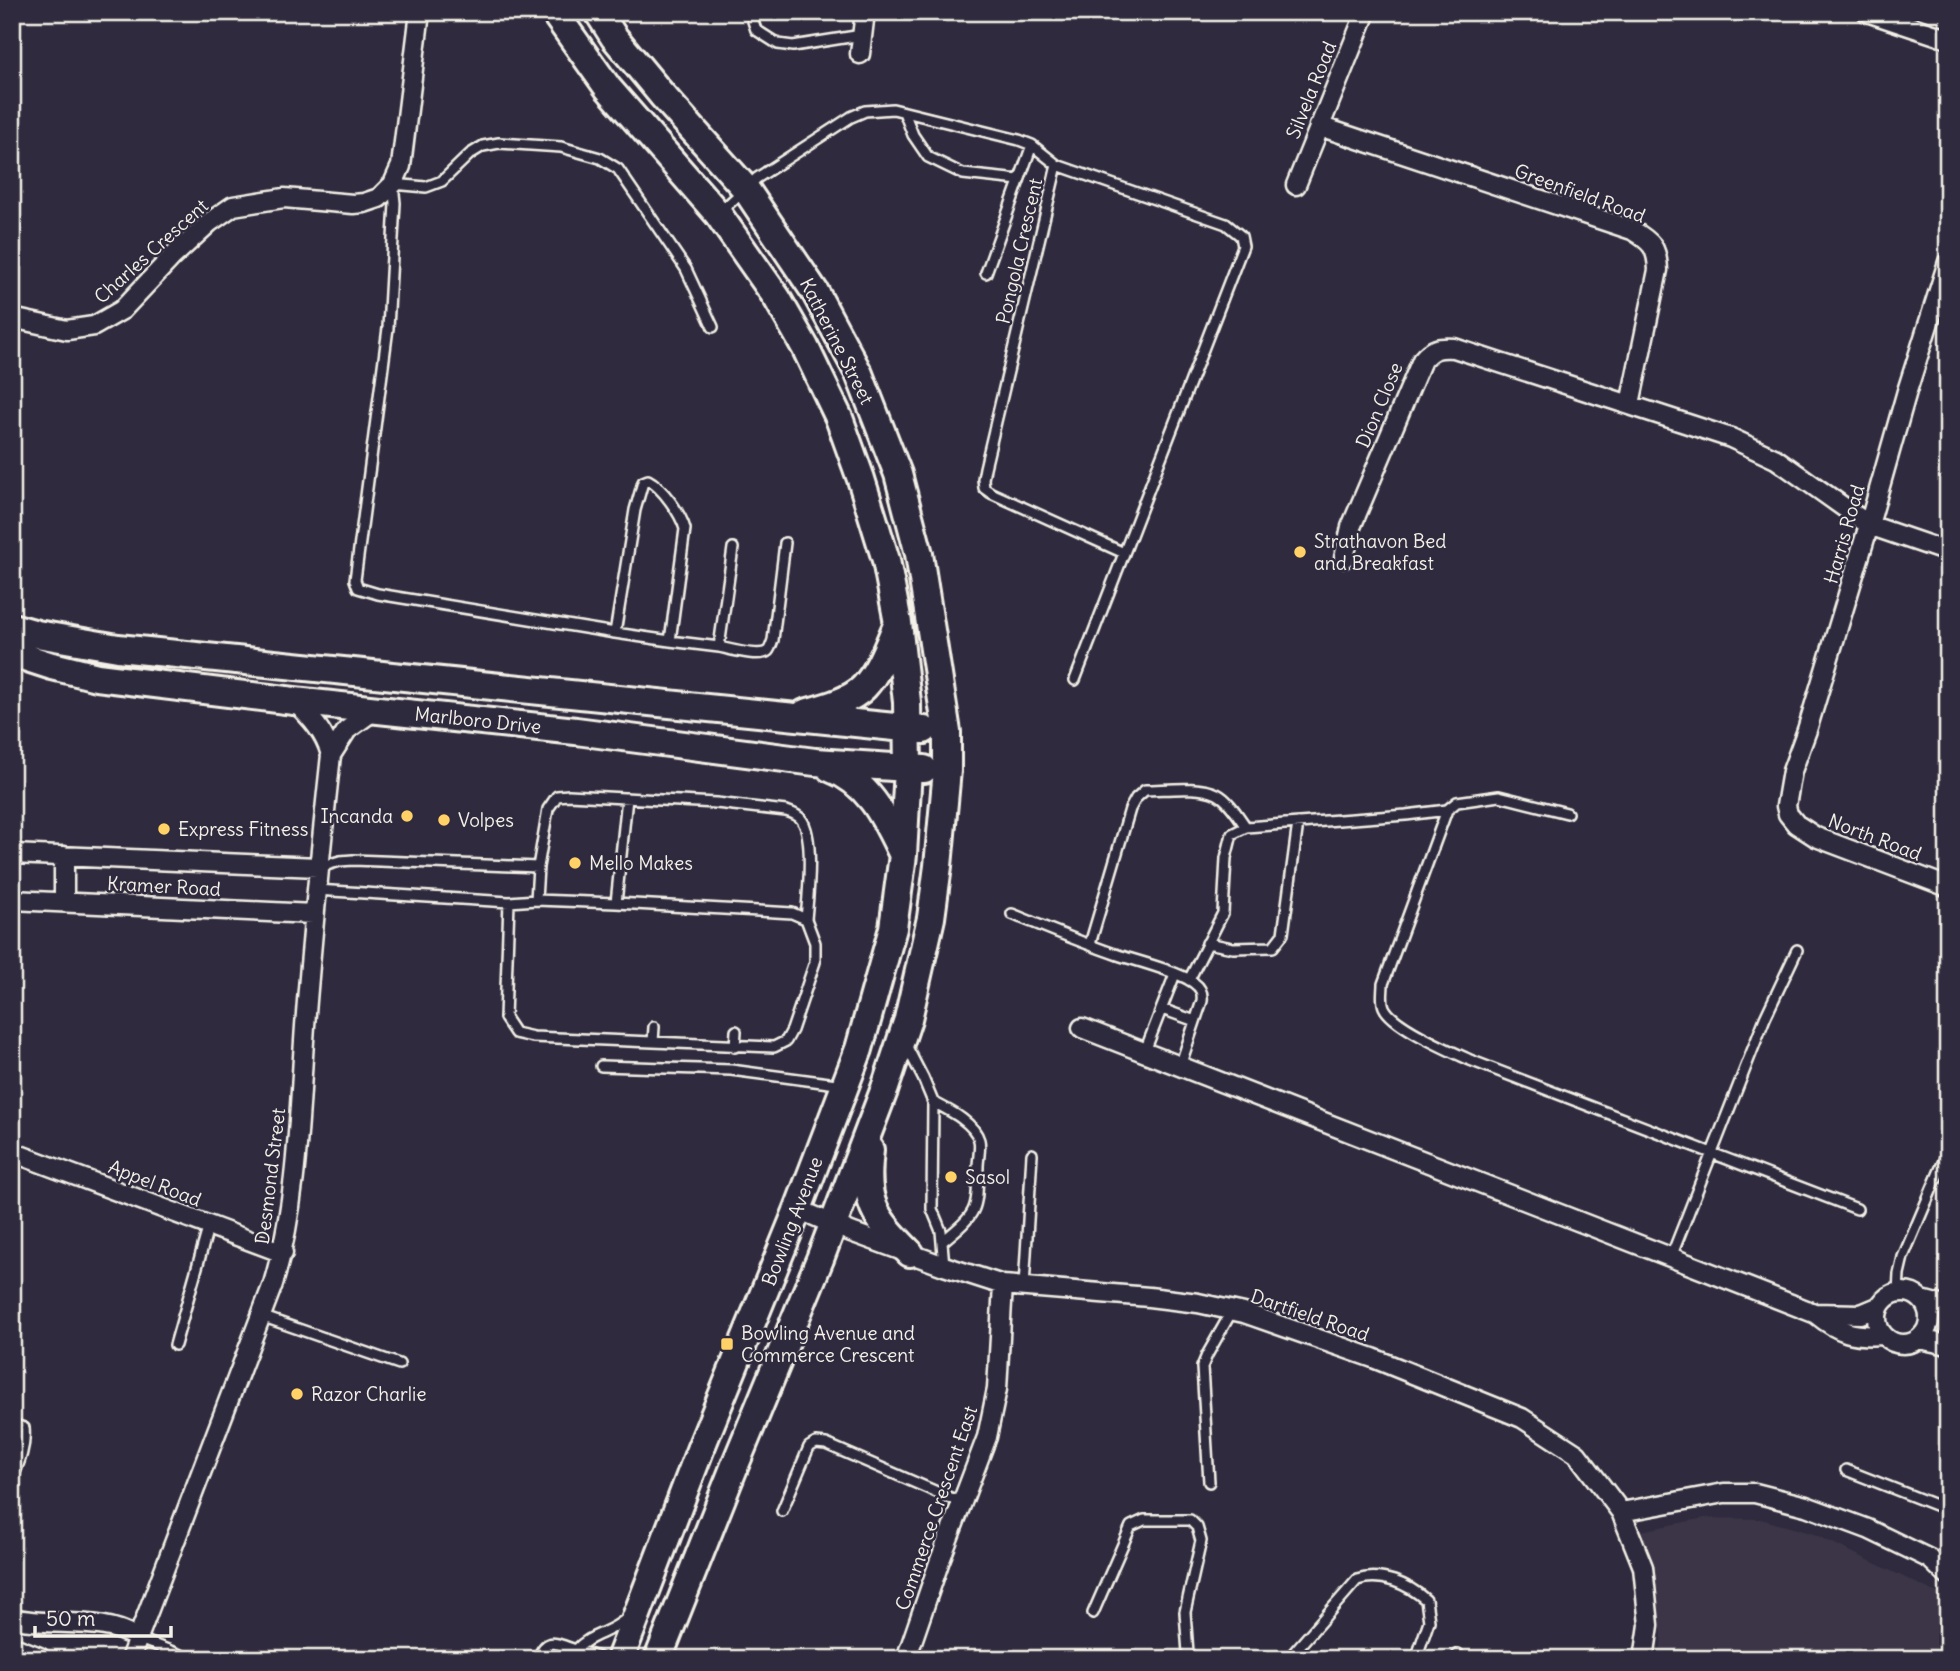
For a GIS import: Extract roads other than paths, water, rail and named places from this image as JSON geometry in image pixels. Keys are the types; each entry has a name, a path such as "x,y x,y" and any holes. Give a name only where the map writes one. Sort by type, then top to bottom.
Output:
{"main road":[{"name":"Katherine Street","path":"554,12 608,88 718,214 777,298 805,347 839,418 886,560 898,623 907,702 908,769"},
{"name":"Katherine Street","path":"597,12 662,95 745,188 779,236 830,319 859,374 898,474 919,554 947,732 947,770"},
{"path":"796,716 835,704 862,689 881,661 898,623"},
{"name":"Marlboro Drive","path":"12,627 118,648 947,732"},
{"name":"Marlboro Drive","path":"12,653 97,677 576,731 816,762 947,770"},
{"path":"816,762 835,769 860,785 886,821 903,855"},
{"name":"Bowling Avenue","path":"620,1659 859,1049 893,928 903,855 908,769"},
{"name":"Bowling Avenue","path":"658,1659 833,1224 902,1037 931,918 947,770"},
{"path":"873,1121 867,1177 868,1193 877,1215 910,1253"},
{"path":"639,1659 655,1640 676,1590 712,1526"}],"street":[{"path":"860,54 865,12"},
{"name":"Silvela Road","path":"1296,185 1366,12"},
{"path":"1867,12 1948,39"},
{"path":"393,184 401,166 421,14"},
{"name":"Greenfield Road","path":"1319,126 1632,230 1644,237 1654,246 1658,255 1658,270 1630,404"},
{"name":"Charles Crescent","path":"12,318 67,330 94,326 122,310 171,258 210,222 233,206 284,198 353,204 380,198 393,184"},
{"name":"Harris Road","path":"1791,818 1786,806 1792,771 1807,730 1948,262"},
{"name":"Dion Close","path":"1344,558 1351,527 1422,360 1434,349 1454,348 1630,404"},
{"path":"1630,404 1731,438 1776,459 1869,525 1948,552"},
{"path":"294,701 323,733 331,755"},
{"name":"Desmond Street","path":"130,1659 283,1253 300,1117 313,914 331,755 347,730 376,709"},
{"name":"North Road","path":"1791,818 1801,829 1832,844 1948,887"},
{"name":"Kramer Road","path":"12,854 318,867"},
{"path":"64,856 64,902"},
{"name":"Kramer Road","path":"12,900 313,914"},
{"path":"1083,1028 1814,1313 1828,1324 1852,1335 1883,1335 1897,1343 1905,1344 1919,1339 1925,1333 1930,1316 1922,1300 1907,1292 1891,1295 1880,1306 1861,1314 1814,1313"},
{"name":"Appel Road","path":"12,1152 283,1253"},
{"name":"Dartfield Road","path":"798,1209 944,1266 1003,1285 1149,1297 1198,1303 1232,1311 1373,1358 1522,1418 1577,1454 1621,1512 1643,1567 1649,1625 1644,1659"},
{"name":"Commerce Crescent East","path":"906,1659 987,1437 994,1410 1003,1285"},
{"path":"1922,1300 1948,1307"},
{"path":"1880,1306 1877,1321 1883,1335"},
{"path":"1919,1339 1948,1345"},
{"path":"1621,1512 1724,1493 1755,1493 1806,1506 1868,1529 1930,1559 1947,1574"},
{"path":"12,1618 40,1623 114,1627 137,1638"},
{"path":"12,1649 38,1659"}],"lane":[{"path":"750,12 756,30 778,44 793,46 862,35"},
{"name":"Pongola Crescent","path":"718,214 757,178 851,117 877,109 893,109 1019,140 1032,145 1057,165 985,468 984,488 1124,552"},
{"path":"904,112 913,135 928,157 963,174 1019,180"},
{"path":"713,327 686,268 618,169 600,158 561,147 499,143 483,146 470,154 442,181 426,187 393,184 395,203 388,328 355,580 358,588 378,594 756,654 769,650 773,640 785,543"},
{"path":"986,273 1032,145"},
{"path":"1057,165 1226,224 1241,236 1242,246 1075,680"},
{"path":"615,633 635,510 643,482 648,480 655,483 682,519 685,529 670,641"},
{"path":"719,647 733,548"},
{"path":"1090,944 1130,809 1136,798 1145,790 1202,790 1217,794 1227,802 1246,827"},
{"path":"509,902 505,1018 515,1033 533,1037 774,1047 786,1041 792,1030 814,961 816,943 806,919 809,883 808,834 804,823 795,813 716,803 557,796 548,809 538,867 536,900"},
{"path":"1567,813 1499,796 1457,802 1447,810 1383,984 1384,1008 1391,1016 1445,1049 1857,1209"},
{"path":"616,904 627,798"},
{"path":"1189,980 1223,912 1226,858 1232,834 1246,827 1447,810"},
{"path":"1207,943 1233,948 1273,947 1283,934 1298,823"},
{"path":"318,867 353,860 538,867"},
{"path":"316,890 509,902 536,900 792,913 806,919"},
{"path":"1012,914 1198,985 1202,1001 1181,1066"},
{"path":"1671,1257 1765,1018 1797,950"},
{"path":"1145,1051 1175,974"},
{"path":"1162,1009 1195,1021"},
{"path":"653,1042 654,1027"},
{"path":"735,1046 736,1031"},
{"path":"902,1037 933,1102 932,1209 942,1231 944,1266"},
{"path":"601,1066 731,1070 845,1085"},
{"path":"933,1102 959,1116 979,1139 977,1201 974,1211 943,1241"},
{"path":"1898,1293 1901,1262 1948,1152"},
{"path":"1024,1287 1032,1154"},
{"path":"175,1345 209,1225"},
{"path":"1209,1482 1202,1367 1232,1311"},
{"path":"261,1316 399,1364"},
{"path":"12,1423 24,1428 25,1438 12,1480"},
{"path":"782,1511 809,1447 816,1443 826,1444 962,1503"},
{"path":"1846,1470 1948,1510"},
{"path":"1093,1613 1131,1526 1144,1520 1190,1520 1197,1527 1201,1541 1185,1612 1188,1653 1191,1659"},
{"path":"1288,1659 1357,1580 1368,1577 1386,1578 1416,1590 1426,1600 1429,1621 1416,1659"},
{"path":"574,1654 589,1638 625,1621 644,1596"},
{"path":"137,1638 191,1659"},
{"path":"538,1659 541,1649 550,1643 574,1654 603,1659"}],"place":[{"name":"Strathavon Bed and Breakfast","path":"1300,552"},
{"name":"Incanda","path":"407,816"},
{"name":"Volpes","path":"444,820"},
{"name":"Express Fitness","path":"164,829"},
{"name":"Mello Makes","path":"575,863"},
{"name":"Sasol","path":"951,1177"},
{"name":"Bowling Avenue and Commerce Crescent","path":"727,1344"},
{"name":"Razor Charlie","path":"297,1394"}]}
